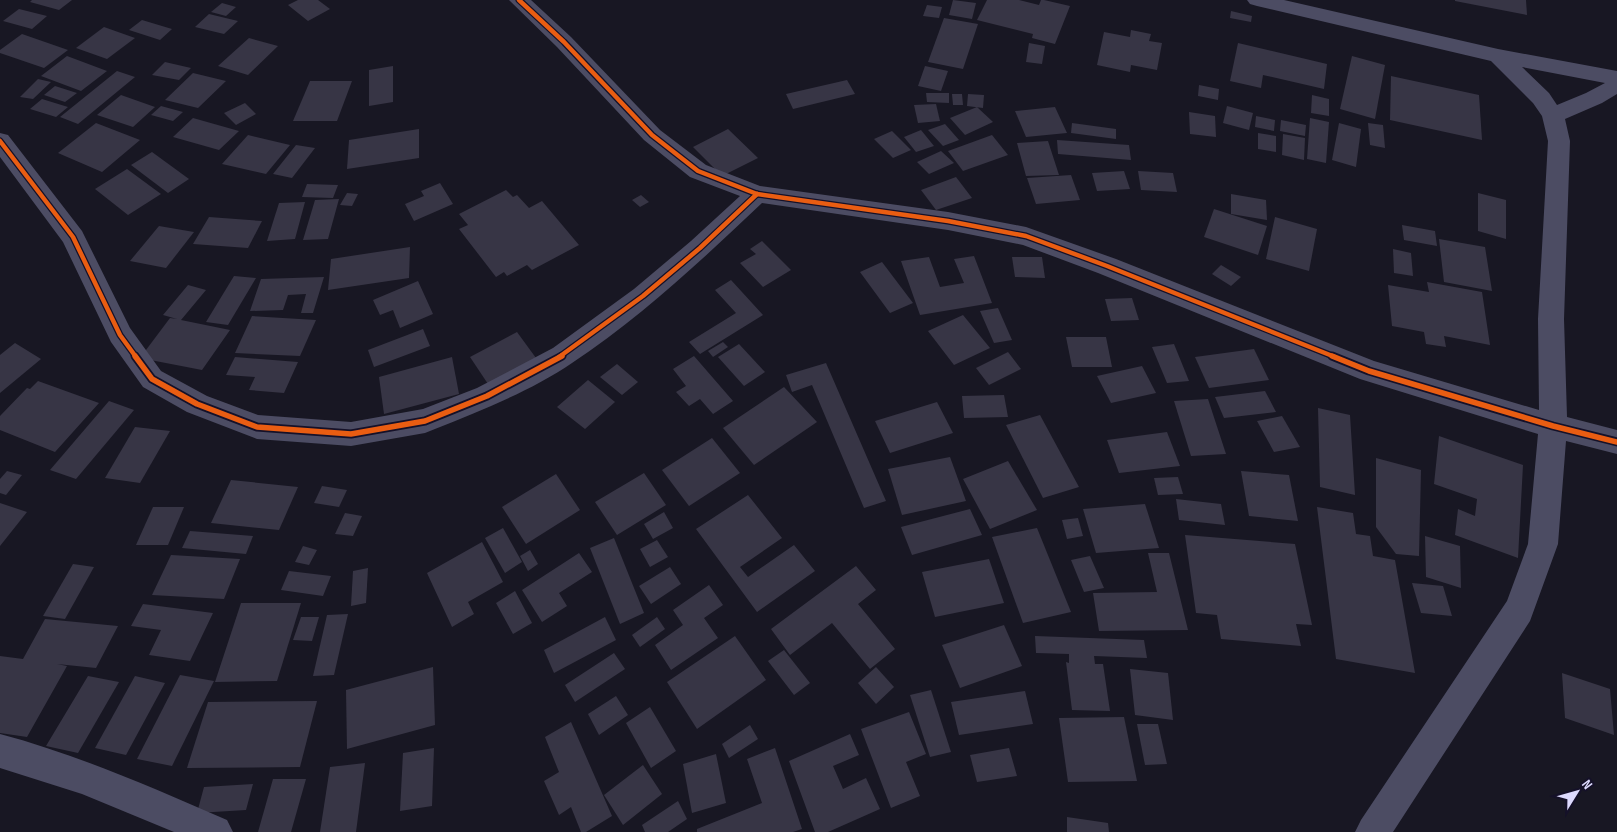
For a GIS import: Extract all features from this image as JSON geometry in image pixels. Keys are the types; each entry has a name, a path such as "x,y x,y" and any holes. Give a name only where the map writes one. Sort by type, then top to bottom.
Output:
{"street":[{"path":"519,0 564,42 652,134 698,171 758,194 948,221 1026,236 1107,266 1368,371 1553,426 1617,442"},
{"path":"1258,0 1498,56 1617,78"},
{"path":"1373,832 1519,610 1543,544 1553,426 1551,319 1559,141 1553,115 1531,87 1498,56"},
{"path":"1553,115 1594,98 1617,85"},
{"path":"0,141 73,237 120,335 152,379 197,404 257,426 351,434 426,421 487,396 562,356 642,296 700,248 758,194"},
{"path":"0,751 35,760 116,790 215,832"}],"building":[{"path":"32,0 72,0 59,10 30,2"},
{"path":"298,0 318,0 330,9 308,21 288,5"},
{"path":"953,0 976,3 972,19 949,15"},
{"path":"987,0 1019,0 1039,5 1041,0 1044,0 1070,6 1055,44 1032,38 1033,34 977,20"},
{"path":"1526,0 1527,15 1455,1"},
{"path":"222,3 236,7 226,16 211,12"},
{"path":"927,5 942,7 939,18 923,16"},
{"path":"19,9 47,16 32,29 3,21"},
{"path":"1231,11 1252,16 1251,22 1230,18"},
{"path":"209,14 238,21 224,34 195,27"},
{"path":"944,18 978,24 963,69 928,62"},
{"path":"142,20 172,29 160,40 129,30"},
{"path":"104,27 135,38 107,59 76,48"},
{"path":"1131,30 1151,34 1149,41 1162,43 1157,70 1131,65 1130,72 1097,65 1104,32 1130,37"},
{"path":"22,34 68,50 44,68 0,53 0,50"},
{"path":"249,38 278,46 248,75 218,66"},
{"path":"1029,43 1045,46 1042,64 1026,62"},
{"path":"1238,43 1327,64 1324,89 1263,75 1261,88 1230,81"},
{"path":"67,56 107,71 81,91 41,76"},
{"path":"1352,56 1385,65 1375,119 1340,109"},
{"path":"165,62 191,68 179,80 152,75"},
{"path":"393,66 393,102 369,106 369,70"},
{"path":"925,66 948,71 941,91 918,86"},
{"path":"117,71 135,77 78,124 60,117"},
{"path":"193,73 226,81 198,108 165,100"},
{"path":"1391,76 1479,95 1482,140 1390,120"},
{"path":"38,79 51,82 33,99 20,97"},
{"path":"847,80 855,94 793,109 786,94"},
{"path":"310,81 352,81 337,121 293,121"},
{"path":"1199,85 1219,89 1218,100 1198,96"},
{"path":"55,86 77,93 65,102 44,95"},
{"path":"926,93 949,93 949,103 927,102"},
{"path":"952,94 962,94 963,105 953,105"},
{"path":"968,94 984,95 983,108 967,106"},
{"path":"121,95 155,107 133,127 97,115"},
{"path":"1312,95 1329,99 1329,116 1311,113"},
{"path":"42,99 68,107 56,117 30,109"},
{"path":"245,103 256,114 236,125 224,113"},
{"path":"936,104 940,121 918,123 914,105"},
{"path":"161,106 183,112 173,121 151,115"},
{"path":"1227,106 1253,113 1249,130 1223,123"},
{"path":"977,107 993,122 965,135 950,118"},
{"path":"1055,107 1067,133 1026,137 1015,111"},
{"path":"1189,112 1215,116 1216,137 1190,134"},
{"path":"1256,116 1275,120 1274,131 1255,127"},
{"path":"193,118 239,131 219,150 173,137"},
{"path":"1310,118 1329,122 1326,163 1307,159"},
{"path":"1281,120 1306,125 1305,136 1280,131"},
{"path":"96,123 140,140 102,172 58,153"},
{"path":"1072,123 1116,129 1116,139 1071,133"},
{"path":"1339,123 1361,129 1356,167 1332,160"},
{"path":"1368,123 1383,125 1385,148 1370,145"},
{"path":"945,124 959,140 943,146 928,130"},
{"path":"419,129 419,158 347,169 349,140"},
{"path":"728,129 758,158 722,176 693,147"},
{"path":"921,130 934,146 916,152 904,137"},
{"path":"892,131 911,150 893,158 874,139"},
{"path":"1258,133 1276,136 1276,152 1258,149"},
{"path":"1283,134 1305,138 1304,160 1282,155"},
{"path":"248,135 290,145 266,174 222,164"},
{"path":"992,135 1008,155 963,171 948,151"},
{"path":"1057,140 1129,145 1131,160 1058,154"},
{"path":"1048,141 1059,175 1026,176 1017,143"},
{"path":"296,145 315,148 292,178 273,174"},
{"path":"941,151 954,163 929,174 917,162"},
{"path":"152,152 189,179 168,193 131,165"},
{"path":"127,169 161,194 128,215 95,189"},
{"path":"1124,171 1130,189 1097,191 1092,173"},
{"path":"1138,171 1173,173 1177,192 1141,190"},
{"path":"1071,175 1080,200 1036,204 1027,178"},
{"path":"956,177 972,198 936,210 921,190"},
{"path":"440,183 453,204 414,221 405,204 424,196 421,191"},
{"path":"307,184 338,185 333,198 302,197"},
{"path":"506,190 513,197 517,195 529,208 542,201 579,245 532,270 527,265 507,276 504,272 496,277 459,229 468,225 459,214"},
{"path":"347,193 358,194 352,206 340,205"},
{"path":"1478,193 1506,200 1506,239 1478,231"},
{"path":"1231,194 1266,200 1267,220 1231,214"},
{"path":"641,195 649,202 640,207 632,200"},
{"path":"339,199 328,239 303,240 315,200"},
{"path":"305,202 295,239 267,241 279,203"},
{"path":"1214,209 1267,226 1258,255 1204,237"},
{"path":"209,217 262,221 248,248 193,244"},
{"path":"1275,217 1317,229 1309,271 1266,259"},
{"path":"1402,225 1435,231 1437,246 1404,240"},
{"path":"159,226 194,232 166,268 130,261"},
{"path":"1439,239 1485,247 1492,291 1444,282"},
{"path":"762,241 791,270 763,287 740,263 756,254 750,249"},
{"path":"410,247 409,278 328,290 331,259"},
{"path":"1393,249 1411,253 1413,276 1394,273"},
{"path":"974,256 992,303 920,315 901,261 929,257 940,287 964,283 954,259"},
{"path":"1012,257 1042,257 1045,278 1015,277"},
{"path":"882,262 913,303 890,313 860,272"},
{"path":"1221,265 1241,277 1231,286 1212,274"},
{"path":"234,276 256,278 228,325 206,322"},
{"path":"324,277 313,313 301,313 306,294 288,295 283,310 250,311 261,279"},
{"path":"731,280 763,315 700,354 689,342 736,313 715,290"},
{"path":"418,281 433,314 400,328 393,310 380,315 373,300"},
{"path":"1427,282 1482,292 1490,345 1444,336 1446,347 1426,344 1424,332 1392,326 1388,285 1429,292"},
{"path":"188,285 206,290 181,320 230,330 202,370 140,358 170,318 177,319 163,315"},
{"path":"1132,298 1139,320 1111,321 1105,299"},
{"path":"998,308 1012,340 994,343 980,311"},
{"path":"963,315 990,348 954,365 928,331"},
{"path":"252,316 316,320 300,356 235,353"},
{"path":"423,329 430,346 374,367 368,350"},
{"path":"517,332 536,358 488,384 470,357"},
{"path":"1066,337 1106,337 1112,367 1072,367"},
{"path":"723,342 728,347 713,357 708,351"},
{"path":"15,343 41,359 0,393 0,355"},
{"path":"739,344 765,372 744,386 718,357"},
{"path":"1174,344 1189,381 1167,383 1152,347"},
{"path":"1254,349 1269,380 1209,388 1195,357"},
{"path":"1008,352 1021,369 989,385 976,368"},
{"path":"694,356 733,401 713,414 700,399 689,406 676,392 686,386 673,369"},
{"path":"235,357 298,362 284,393 249,390 255,377 226,375"},
{"path":"452,357 459,394 384,414 379,377"},
{"path":"826,363 886,501 864,508 812,385 792,392 786,375"},
{"path":"617,364 638,382 622,395 600,377"},
{"path":"1142,366 1156,393 1111,403 1097,376"},
{"path":"588,380 615,402 585,429 557,407"},
{"path":"38,381 99,403 55,452 0,430 0,416 27,388 30,389"},
{"path":"784,387 817,422 754,465 723,428"},
{"path":"1265,391 1276,412 1224,418 1215,397"},
{"path":"1004,395 1008,417 964,418 962,396"},
{"path":"1208,399 1226,454 1191,456 1174,401"},
{"path":"109,401 134,410 76,479 50,470"},
{"path":"937,402 953,433 890,453 875,421"},
{"path":"1318,408 1350,415 1355,495 1320,487"},
{"path":"1040,415 1079,487 1043,498 1006,425"},
{"path":"1282,416 1300,447 1274,452 1257,421"},
{"path":"135,427 170,431 140,483 105,478"},
{"path":"1167,432 1180,466 1119,473 1107,440"},
{"path":"1439,436 1523,465 1518,558 1455,535 1458,509 1475,516 1477,499 1434,484"},
{"path":"712,438 740,473 689,506 662,470"},
{"path":"950,457 966,501 902,515 888,469"},
{"path":"1376,458 1421,470 1419,556 1396,554 1376,527"},
{"path":"1008,461 1037,510 990,529 963,479"},
{"path":"7,471 22,475 6,495 0,493 0,479"},
{"path":"1241,471 1289,475 1298,521 1249,516"},
{"path":"644,473 666,505 617,535 595,502"},
{"path":"556,474 580,510 526,544 502,507"},
{"path":"1178,477 1183,494 1158,495 1154,478"},
{"path":"231,480 298,487 279,530 211,523"},
{"path":"322,486 347,490 339,507 314,503"},
{"path":"748,495 782,538 740,567 748,577 794,545 815,571 757,612 696,529"},
{"path":"1176,499 1221,504 1225,525 1179,520"},
{"path":"0,503 27,512 0,546"},
{"path":"1145,504 1159,548 1096,553 1083,509"},
{"path":"153,507 184,507 168,545 136,545"},
{"path":"1317,507 1353,513 1356,534 1370,536 1373,556 1395,560 1415,673 1336,659"},
{"path":"970,509 982,535 912,555 901,527"},
{"path":"664,512 673,528 653,539 644,524"},
{"path":"345,513 362,516 353,536 335,534"},
{"path":"1078,518 1083,536 1067,539 1062,520"},
{"path":"503,528 522,562 505,573 485,538"},
{"path":"1037,528 1071,612 1023,623 992,537"},
{"path":"190,531 253,536 246,554 182,548"},
{"path":"1185,535 1295,544 1312,625 1296,624 1301,646 1221,639 1217,615 1196,613"},
{"path":"1425,536 1460,546 1461,588 1426,577"},
{"path":"614,538 644,613 620,624 590,548"},
{"path":"657,540 668,557 650,567 640,549"},
{"path":"482,542 503,582 468,602 474,614 452,627 427,573"},
{"path":"303,546 317,550 309,565 295,562"},
{"path":"530,550 538,564 528,571 520,556"},
{"path":"579,553 592,572 559,593 567,606 542,622 522,590"},
{"path":"1148,553 1169,553 1188,630 1099,631 1093,593 1157,592"},
{"path":"171,555 240,559 224,599 152,595"},
{"path":"1090,556 1104,588 1084,592 1071,560"},
{"path":"989,559 1004,603 935,617 922,572"},
{"path":"73,564 94,567 65,619 43,616"},
{"path":"856,566 876,590 858,604 895,649 870,669 832,623 790,655 771,629"},
{"path":"670,567 681,584 651,604 639,586"},
{"path":"368,568 366,603 351,606 353,571"},
{"path":"289,571 331,576 323,596 281,590"},
{"path":"1412,583 1443,586 1452,616 1421,613"},
{"path":"709,585 723,605 704,618 718,638 671,670 655,645 683,625 673,610"},
{"path":"515,591 532,623 513,634 496,603"},
{"path":"241,603 301,603 277,681 215,682"},
{"path":"143,604 213,613 190,661 149,655 161,630 131,626"},
{"path":"348,614 334,675 313,676 327,615"},
{"path":"301,617 319,617 312,641 293,640"},
{"path":"605,617 616,640 554,673 544,650"},
{"path":"657,617 665,629 640,647 632,635"},
{"path":"45,619 118,626 96,668 57,664 67,666 27,737 0,733 0,656 23,659"},
{"path":"1004,625 1022,666 960,688 942,645"},
{"path":"735,636 766,680 697,729 667,682"},
{"path":"1035,636 1144,640 1147,658 1094,656 1095,664 1103,664 1110,711 1072,710 1066,662 1069,663 1069,654 1036,653"},
{"path":"784,650 810,683 794,695 768,661"},
{"path":"614,653 625,669 575,702 565,685"},
{"path":"433,667 435,725 347,749 346,690"},
{"path":"876,667 894,687 876,704 858,683"},
{"path":"1130,669 1168,673 1173,720 1135,715"},
{"path":"1562,673 1610,689 1614,735 1565,718"},
{"path":"180,675 214,681 172,766 137,759"},
{"path":"88,676 119,682 78,753 46,746"},
{"path":"135,676 165,683 126,755 95,748"},
{"path":"931,690 951,752 930,757 910,695"},
{"path":"1025,691 1033,724 959,735 951,702"},
{"path":"616,696 628,715 599,735 588,714"},
{"path":"317,701 300,767 187,768 208,702"},
{"path":"650,707 676,751 651,768 626,723"},
{"path":"909,712 926,754 906,762 920,796 891,808 861,729"},
{"path":"1124,717 1137,781 1068,782 1059,718"},
{"path":"571,722 612,816 586,832 581,832 571,807 559,815 544,781 559,772 545,737"},
{"path":"1137,724 1158,724 1167,764 1145,765"},
{"path":"750,725 758,739 729,758 722,744"},
{"path":"850,734 859,755 833,766 843,789 866,778 880,809 828,832 815,832 789,761"},
{"path":"434,748 432,806 400,811 403,753"},
{"path":"775,748 802,829 793,832 697,832 697,829 762,803 747,759"},
{"path":"1009,748 1017,776 977,782 970,755"},
{"path":"716,754 726,803 692,813 683,764"},
{"path":"365,763 356,832 320,832 330,767"},
{"path":"643,765 662,794 623,825 604,795"},
{"path":"273,779 306,779 291,832 258,832"},
{"path":"253,784 246,810 197,813 204,787"},
{"path":"678,801 687,819 668,832 645,832 642,825"},
{"path":"1067,817 1108,823 1109,832 1067,832"}],"cycle path":[{"path":"519,0 564,42 652,135 698,171 757,194 948,221 1026,236 1107,266 1369,371 1553,426 1617,442"},
{"path":"0,141 73,237 120,335 152,379 197,404 257,427 351,434 425,421 487,396 562,356 643,296 700,248 757,194"}]}
